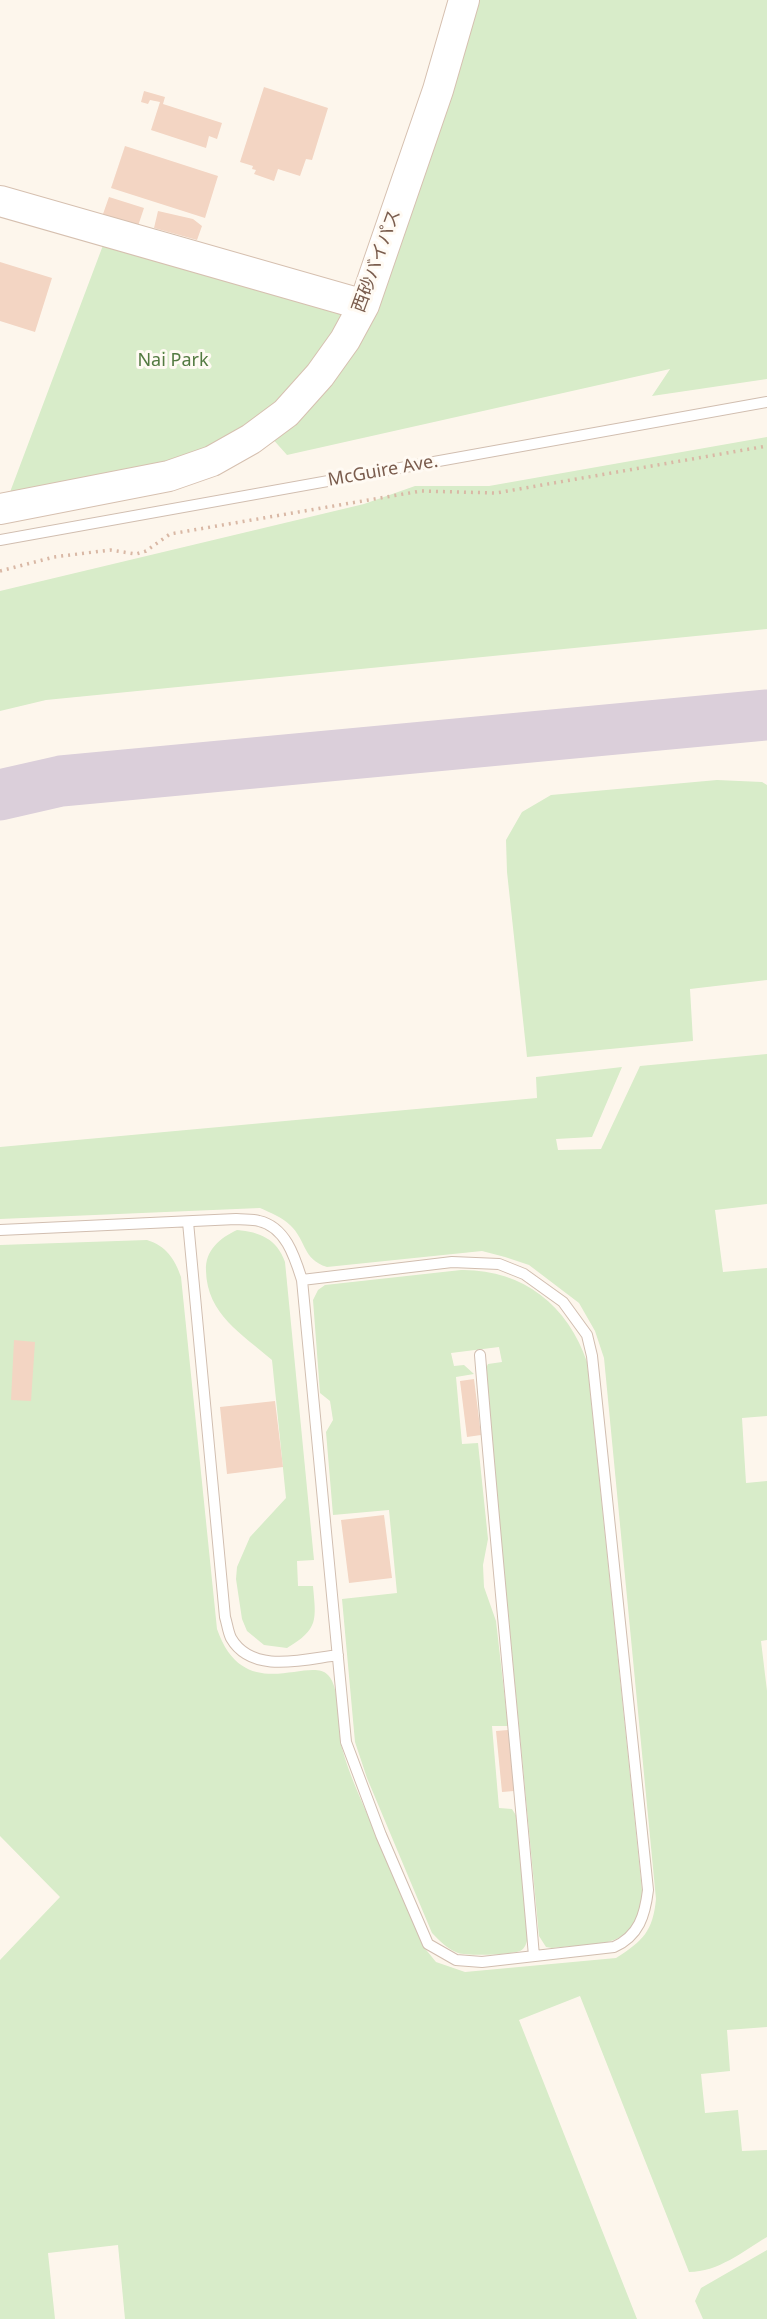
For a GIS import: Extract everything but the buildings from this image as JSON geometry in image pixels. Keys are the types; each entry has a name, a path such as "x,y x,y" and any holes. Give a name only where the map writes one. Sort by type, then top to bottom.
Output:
{"street":[{"name":"西砂バイパス","path":"0,509 169,476 222,456 286,413 320,375 345,340 364,305 438,90 464,0"},
{"path":"0,201 364,305"}],"lane":[{"name":"McGuire Ave.","path":"0,540 767,402"},
{"path":"0,1230 236,1219 262,1221 279,1233 293,1251 302,1280 346,1742 381,1835 428,1944 456,1960 482,1962 614,1947 627,1941 636,1931 645,1913 648,1890 593,1356 587,1335 563,1302 546,1288 524,1274 499,1264 452,1262 302,1280"},
{"path":"188,1222 225,1617 232,1639 250,1656 280,1663 338,1655"},
{"path":"480,1354 497,1568 519,1775 534,1956"}],"path":[{"path":"0,571 54,557 110,550 136,554 146,551 170,534 421,491 496,493 767,446"}],"green space":[{"path":"476,0 767,0 767,379 652,396 670,369 287,455 270,436 316,398"},
{"name":"Nai Park","path":"108,232 364,305 256,436 4,508"},
{"path":"767,437 767,629 46,700 0,711 0,591 364,504 415,486 489,486"},
{"path":"717,780 762,782 767,785 767,980 690,989 693,1041 527,1057 506,840 522,812 551,795"},
{"path":"767,1054 767,1204 715,1210 723,1272 767,1268 767,1416 742,1418 746,1483 767,1481 767,1640 761,1641 767,1691 767,2027 727,2030 730,2071 701,2074 705,2113 738,2110 742,2151 767,2150 767,2237 720,2265 689,2272 580,1996 519,2020 637,2319 125,2319 118,2245 48,2253 55,2319 0,2319 0,1960 60,1897 0,1836 0,1245 147,1240 165,1250 173,1259 181,1277 217,1629 229,1653 243,1666 259,1673 276,1674 319,1670 332,1681 337,1699 340,1740 348,1768 423,1946 436,1962 465,1972 616,1958 645,1934 655,1910 656,1899 604,1358 595,1331 579,1303 529,1265 482,1251 327,1267 313,1259 287,1222 260,1208 0,1219 0,1147 537,1098 536,1077 622,1067 592,1137 556,1139 558,1150 601,1149 640,1066"},
{"path":"237,1230 267,1238 282,1254 285,1262 314,1560 297,1561 298,1586 313,1586 315,1607 310,1629 287,1648 264,1645 247,1631 242,1619 236,1579 237,1567 250,1537 286,1498 272,1360 228,1322 219,1311 208,1286 206,1264 211,1251 219,1241"},
{"path":"461,1270 504,1276 540,1294 568,1323 587,1362 642,1890 634,1924 625,1934 601,1944 552,1948 546,1947 539,1936 485,1370 488,1364 502,1362 499,1347 451,1353 454,1366 464,1365 474,1374 456,1377 462,1444 478,1443 488,1539 483,1565 484,1587 496,1621 508,1726 492,1726 499,1808 512,1809 517,1817 528,1937 522,1950 499,1954 463,1954 450,1949 432,1933 367,1778 355,1742 342,1599 397,1593 389,1510 333,1515 326,1432 333,1420 330,1401 320,1393 313,1300 318,1290 325,1285"},
{"path":"767,2250 767,2319 703,2319 695,2301 701,2288"}],"taxiway":[{"path":"0,795 61,781 767,715"}]}
